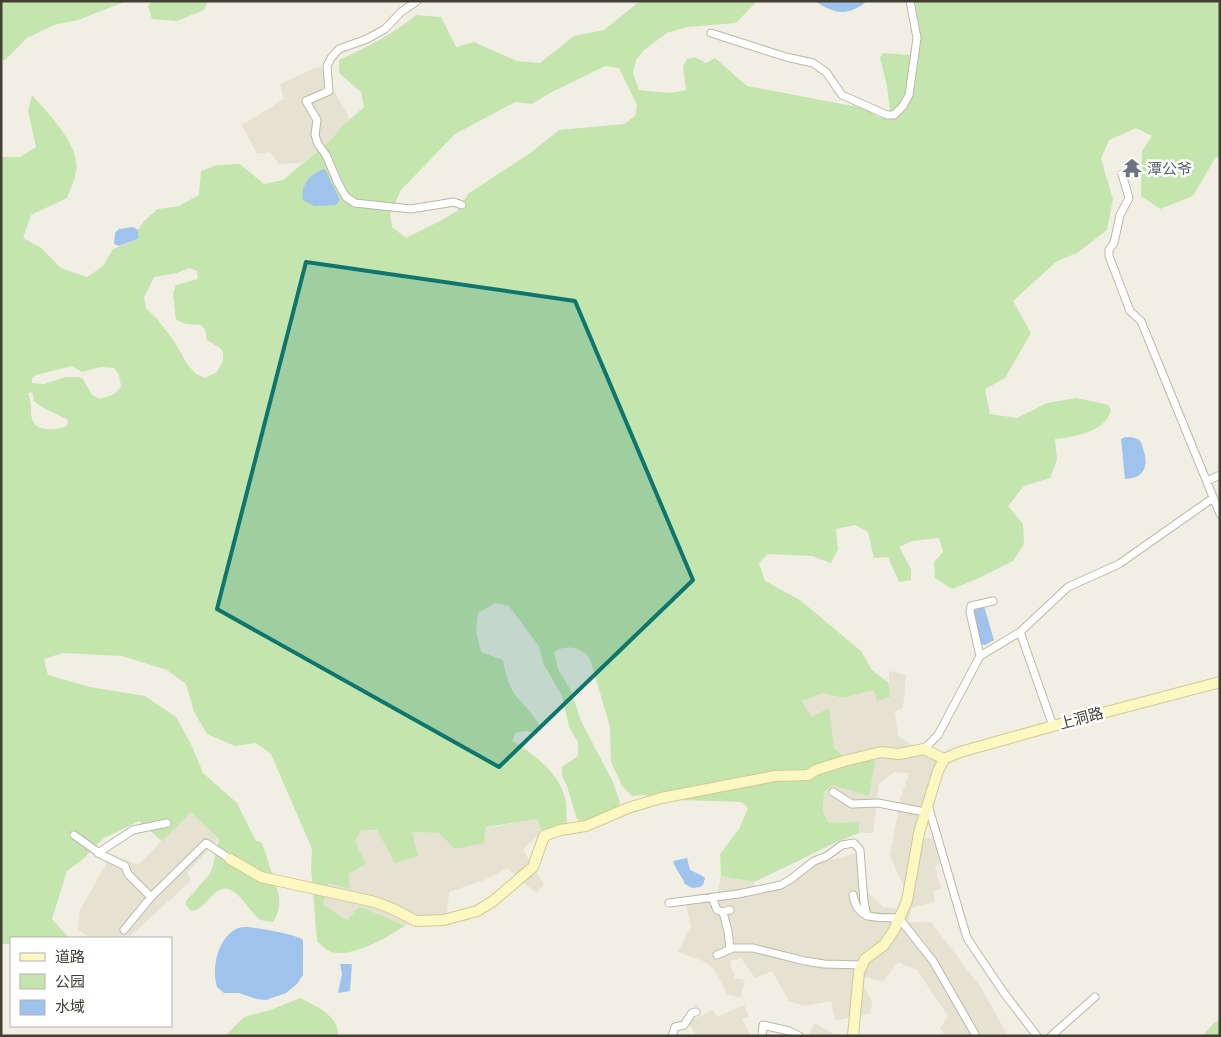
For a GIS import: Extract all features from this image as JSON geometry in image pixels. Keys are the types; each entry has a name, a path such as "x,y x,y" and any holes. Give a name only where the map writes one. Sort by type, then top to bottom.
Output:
{"street":[{"path":"418,1 401,12 385,30 368,39 339,49 331,58 328,66 329,91 306,100 317,120 315,135 318,144 326,155 346,197 355,203 411,209 454,202 462,205"},
{"path":"711,33 786,57 813,62 826,72 842,95 887,115 894,115 904,106 909,95 917,38 910,1"},
{"path":"1132,168 1132,174 1122,174 1129,198 1120,215 1114,243 1109,250 1109,256 1130,311 1140,321 1220,514"},
{"path":"1207,481 1220,475"},
{"path":"124,930 151,897 206,843 261,877 375,902 393,908 416,921 444,920 477,910 492,902 532,867 544,836 560,830 586,826 628,808 661,798 775,776 808,775 816,770 835,764 881,752 899,754 924,749 938,735 980,656 1020,632 1068,587 1120,564 1213,498"},
{"path":"980,656 970,612 971,606 993,600"},
{"path":"1020,632 1053,726"},
{"name":"上洞路","path":"944,759 960,752 1053,726 1220,682"},
{"path":"853,1036 859,972 865,959 884,945 894,930 907,901 918,833 938,771 944,759 924,749"},
{"path":"833,792 852,804 927,808"},
{"path":"927,808 967,938 1004,993 1037,1036"},
{"path":"98,853 133,830 167,823"},
{"path":"74,835 98,853 125,866 128,874 151,897"},
{"path":"669,903 738,894 781,885 814,861 826,856 842,845 854,843 860,850 864,902 867,916"},
{"path":"853,895 858,910 867,916 899,918 933,961 975,1034"},
{"path":"712,897 717,910 727,911 726,922 730,949"},
{"path":"717,955 740,947 753,948 824,964 862,965"},
{"path":"1051,1036 1095,997"},
{"path":"672,1036 675,1027 684,1025 692,1013 696,1012"},
{"path":"762,1036 763,1025 789,1031 798,1036"}],"highlighted area":[{"path":"306,262 575,301 693,580 499,767 217,609"}],"shaded area":[{"path":"320,66 350,119 332,139 302,163 279,164 270,152 257,154 242,125 284,99 280,84"},
{"path":"889,671 906,675 903,708 895,712 898,736 936,761 924,805 923,839 935,837 943,861 935,867 941,888 933,891 935,902 911,908 908,922 931,922 982,989 1008,1036 945,1036 940,1028 948,1016 917,970 898,962 883,982 865,977 864,988 872,1001 871,1013 835,1021 831,1001 804,1006 789,1001 772,971 755,978 741,958 730,961 735,978 745,980 740,998 727,994 714,969 703,961 678,952 691,927 686,904 717,897 721,876 754,882 756,895 786,887 807,867 859,852 860,885 883,907 898,909 904,887 890,856 900,800 909,773 894,772 879,784 873,833 859,833 859,822 829,823 823,812 824,792 832,785 845,758 834,748 829,709 811,718 802,701 823,693 843,698 874,690 877,701 890,697"},
{"path":"191,811 219,839 187,872 191,881 129,937 90,937 78,930 80,910 112,854 138,865"},
{"path":"537,819 542,831 523,850 544,884 536,893 507,868 487,879 449,892 447,913 405,926 359,906 347,920 323,904 329,883 348,874 355,841 360,830 439,833 484,843 486,828"},
{"path":"744,1005 749,1016 742,1019 749,1036 696,1036 688,1022 713,1010 717,1017"},
{"path":"815,1023 837,1036 808,1036"}],"green space":[{"path":"1,1 127,1 78,20 54,25 27,38 4,61 1,57"},
{"path":"152,1 208,1 204,10 177,21 152,19 148,6"},
{"path":"640,1 790,1 756,2 736,23 687,27 667,33 644,50 636,60 633,73 639,90 669,93 686,90 683,66 687,59 695,57 706,63 715,58 747,86 863,108 878,117 891,119 887,86 880,58 883,53 909,55 920,51 921,38 914,1 1220,1 1220,155 1214,160 1193,196 1160,209 1141,196 1142,151 1152,136 1136,128 1109,140 1101,159 1113,199 1107,230 1077,253 1057,261 1013,301 1031,333 1005,378 985,389 990,414 1017,418 1047,403 1077,398 1108,405 1111,410 1103,424 1096,428 1080,435 1055,439 1057,460 1050,478 1024,486 1008,506 1023,524 1024,544 1013,561 952,589 935,578 934,562 943,552 939,538 912,541 899,547 911,569 911,580 899,582 888,557 874,558 868,532 855,525 836,529 838,549 831,563 812,556 768,554 759,563 765,581 800,600 861,651 872,670 889,683 890,697 877,701 874,690 843,698 823,693 802,701 811,717 829,708 834,748 845,758 867,751 875,761 869,796 832,785 824,792 823,812 829,823 859,822 859,833 754,882 721,876 720,854 739,829 748,808 742,802 679,800 645,795 632,796 622,786 611,762 610,727 590,659 578,649 564,648 554,652 558,669 571,691 581,721 613,782 620,803 617,809 581,823 576,817 567,786 562,776 562,767 578,756 578,742 569,727 562,696 543,663 539,646 509,606 495,603 478,613 476,630 481,652 503,660 513,692 538,723 540,727 537,733 525,731 516,733 512,741 536,757 550,770 565,797 567,822 542,831 537,819 486,827 484,843 455,849 439,833 412,832 418,856 395,863 377,830 361,830 355,841 366,864 348,874 350,889 329,883 323,904 347,920 359,906 405,926 358,950 338,953 329,951 317,941 311,868 312,849 271,754 256,743 235,746 207,734 194,712 186,684 167,670 122,656 63,653 44,659 48,675 90,687 145,696 176,717 191,744 203,773 237,803 256,841 261,842 279,894 279,908 273,922 261,920 233,891 222,889 200,908 191,911 186,905 186,901 209,875 219,839 191,812 162,841 139,821 104,838 81,861 67,871 52,919 68,937 10,937 10,944 1,944 1,157 20,157 36,147 28,111 32,95 62,130 73,151 76,172 67,198 31,215 23,238 40,247 61,268 87,277 103,266 113,249 138,239 138,230 144,221 158,209 179,206 199,195 201,171 217,165 240,164 264,184 283,180 332,139 339,129 364,107 361,92 339,73 339,60 388,35 416,15 441,17 456,47 474,42 517,61 540,63 574,36 604,30","holes":["605,66 619,68 637,105 635,116 624,124 559,130 529,154 469,193 457,211 440,221 406,238 392,227 390,214 401,190 455,134 515,102 532,104","189,268 197,271 198,279 176,285 173,293 176,320 186,324 201,325 205,329 207,340 223,352 223,361 217,372 205,378 196,374 187,364 174,341 146,308 144,298 154,277 177,273","72,366 82,372 101,367 114,368 119,375 121,386 115,394 100,399 92,395 83,379 78,377 66,377 44,384 32,383 32,378 36,375","31,392 34,401 40,406 68,420 67,426 45,429 36,425 31,414 28,394"]},
{"path":"300,998 331,1017 338,1029 338,1036 225,1036 244,1017 270,1010"},
{"path":"1220,1021 1220,1036 1202,1036 1215,1022"}],"water":[{"path":"815,1 867,1 854,10 841,12 828,9"},
{"path":"325,169 340,200 336,205 314,206 303,200 303,189 315,173"},
{"path":"133,227 138,230 138,239 119,246 114,244 115,233 119,229"},
{"path":"1125,437 1140,441 1146,460 1144,470 1141,473 1132,478 1125,479 1121,439"},
{"path":"984,606 994,640 985,645 980,644 972,612 973,609"},
{"path":"687,858 690,870 705,878 703,885 700,887 692,888 685,884 673,861"},
{"path":"248,927 285,934 303,940 303,975 297,984 286,993 266,1000 256,999 239,993 224,993 217,987 215,972 220,947 230,933 237,928"},
{"path":"340,964 352,964 350,991 338,993 342,974"}],"place":[{"name":"潭公爷","path":"1132,168"}]}
